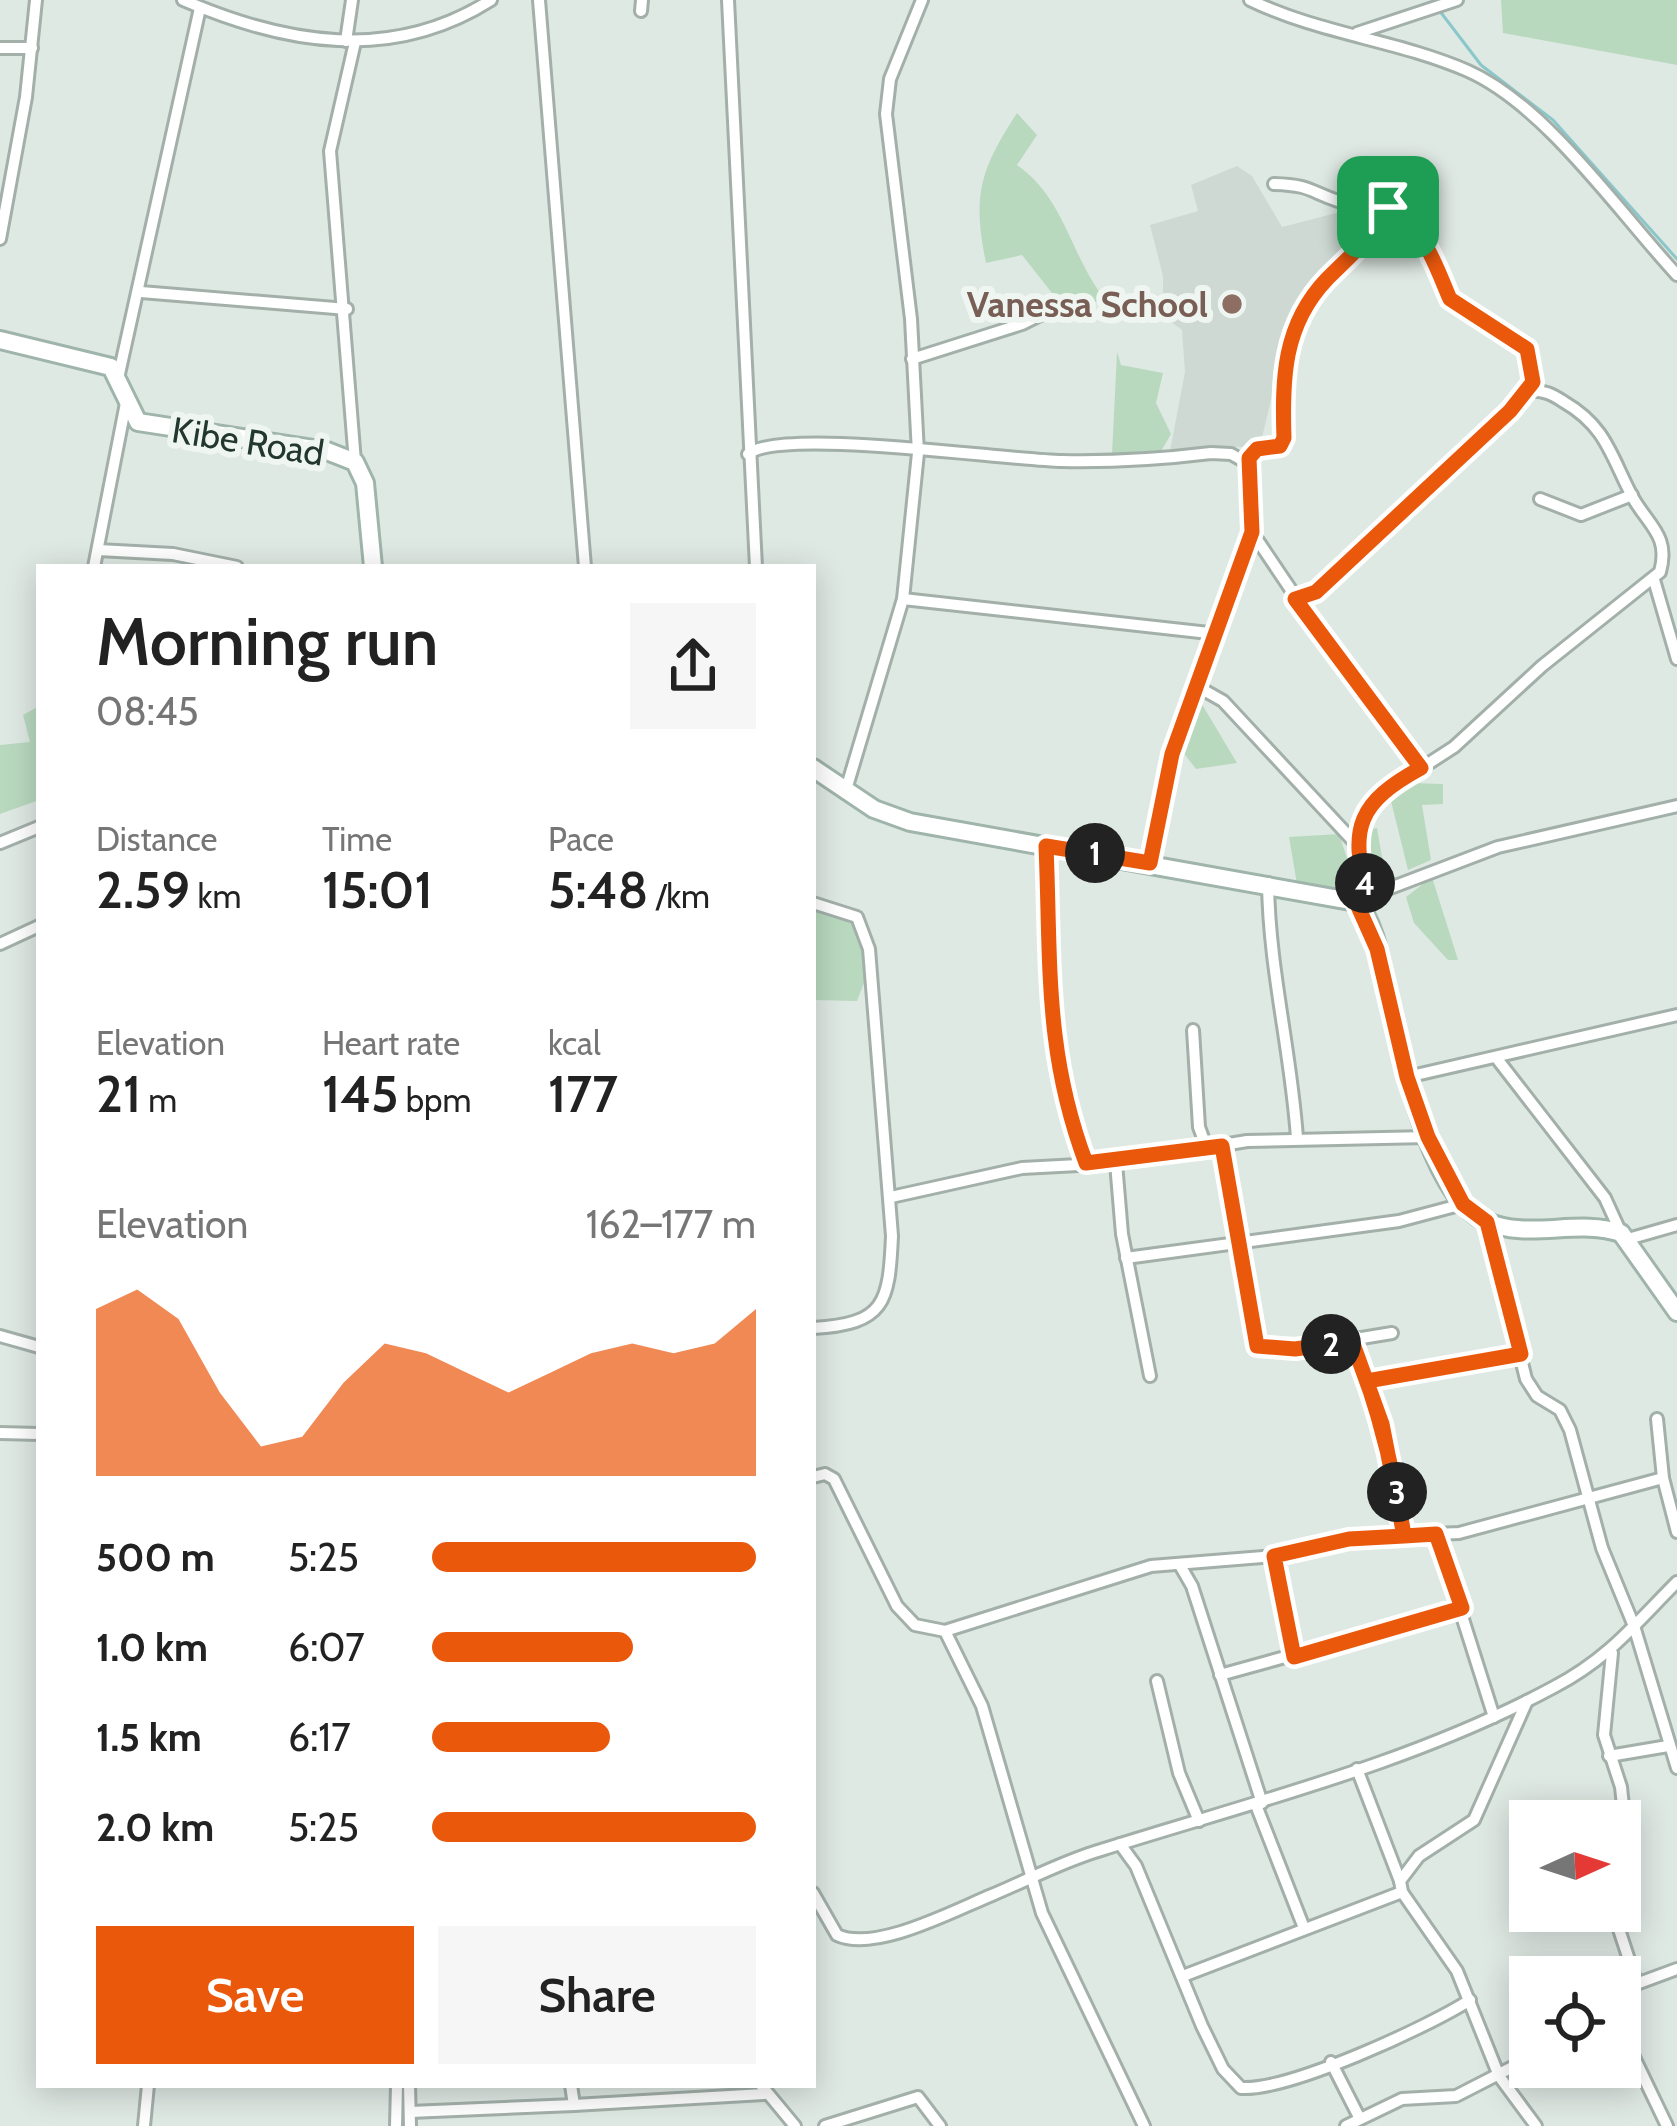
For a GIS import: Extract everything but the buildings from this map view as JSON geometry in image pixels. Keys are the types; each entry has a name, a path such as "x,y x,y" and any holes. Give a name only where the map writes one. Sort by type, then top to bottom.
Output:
{"street":[{"path":"0,239 36,0"},
{"path":"183,0 289,33 350,41 397,40 491,0"},
{"path":"352,0 350,41 330,151 347,308 355,462"},
{"path":"539,0 585,564"},
{"path":"728,0 756,564"},
{"path":"845,793 903,599 918,453 886,114 890,80 922,0"},
{"path":"1250,0 1318,28 1354,34 1470,72 1520,101 1677,275"},
{"path":"1354,34 1457,0"},
{"path":"0,340 83,358 118,374 141,292 200,8"},
{"path":"0,48 32,48"},
{"path":"0,159 13,169"},
{"path":"1274,184 1306,185 1338,201 1388,207 1405,217 1440,267 1450,299 1527,349 1535,371 1529,391 1316,592 1295,599"},
{"path":"1150,863 1172,754 1200,688 1252,532 1253,451 1282,442 1283,379 1300,317 1325,282 1367,241 1388,207"},
{"path":"141,292 347,308"},
{"path":"912,359 1022,324 1057,307"},
{"name":"Kibe Road","path":"118,374 131,416 146,425 327,451 355,462 364,483 373,564"},
{"path":"1529,391 1550,394 1595,422 1664,545 1654,580 1677,659"},
{"path":"95,564 126,403"},
{"path":"748,431 765,444"},
{"path":"748,454 765,444 831,443 1059,461 1231,454 1250,464"},
{"path":"1540,499 1581,515 1632,495"},
{"path":"1252,532 1295,599 1421,768"},
{"path":"98,550 173,554 222,564"},
{"path":"1245,556 1267,556"},
{"path":"1654,580 1421,768 1372,800 1359,828 1359,847 1362,899 1407,1077 1428,1137 1463,1204 1487,1222 1531,1229 1586,1225 1625,1236 1677,1225"},
{"path":"903,599 1218,634"},
{"path":"1197,635 1210,658"},
{"path":"1200,688 1223,700 1359,847"},
{"path":"816,770 845,793 910,822 1362,899 1498,848 1677,806"},
{"path":"0,843 36,828"},
{"path":"1046,846 1051,1034 1063,1101 1086,1163"},
{"path":"1268,883 1268,938 1290,1045 1297,1138"},
{"path":"816,904 857,917 869,949 891,1197 890,1267 879,1308 868,1320 850,1326 816,1328"},
{"path":"0,944 36,927"},
{"path":"1407,1077 1498,1060 1677,1015"},
{"path":"1193,1030 1201,1150"},
{"path":"1498,1060 1605,1198 1677,1312"},
{"path":"891,1197 990,1173 1116,1163 1222,1146 1297,1138 1428,1137"},
{"path":"1222,1146 1257,1346 1295,1349 1392,1334"},
{"path":"1116,1163 1126,1258 1150,1376"},
{"path":"1126,1258 1399,1221 1463,1204"},
{"path":"1487,1222 1530,1388 1564,1415 1677,1768"},
{"path":"0,1336 36,1346"},
{"path":"1352,1341 1392,1469 1404,1536"},
{"path":"1367,1381 1521,1354"},
{"path":"1658,1419 1663,1478 1677,1532"},
{"path":"0,1433 36,1433"},
{"path":"816,1476 826,1474 834,1479 897,1606 915,1625 945,1631 1151,1566 1274,1556 1349,1539 1436,1534 1663,1478"},
{"path":"1436,1534 1494,1717"},
{"path":"1274,1556 1294,1657"},
{"path":"1181,1567 1192,1586 1259,1804 1304,1928"},
{"path":"816,1898 837,1936 861,1940 913,1927 1120,1844 1259,1804 1357,1768 1494,1717 1612,1653 1677,1582"},
{"path":"1220,1676 1462,1608"},
{"path":"945,1631 982,1706 1029,1880 1144,2126"},
{"path":"1612,1653 1604,1706 1609,1756 1622,1800"},
{"path":"1156,1681 1179,1773 1199,1821"},
{"path":"1183,1976 1401,1886 1419,1856 1474,1820 1527,1701"},
{"path":"1609,1756 1668,1746"},
{"path":"1357,1768 1401,1886 1470,2000 1499,2076 1536,2126"},
{"path":"1136,1866 1145,1838"},
{"path":"1120,1844 1136,1866 1223,2069 1241,2088 1270,2085 1425,2026 1470,2000"},
{"path":"1641,1980 1677,1969"},
{"path":"1331,2062 1359,2116"},
{"path":"1346,2126 1402,2099 1447,2099 1509,2070"},
{"path":"1641,2072 1667,2126"},
{"path":"144,2126 148,2088"},
{"path":"396,2126 397,2088"},
{"path":"409,2088 410,2119 762,2089 795,2126"},
{"path":"571,2088 574,2105"},
{"path":"825,2126 918,2097 940,2126"}],"shaded area":[{"name":"Vanessa School","path":"1237,166 1252,176 1282,227 1344,211 1348,274 1309,292 1289,324 1260,446 1170,451 1185,372 1182,330 1163,316 1163,276 1150,225 1198,211 1191,185"}],"green space":[{"path":"1501,0 1677,0 1677,65 1503,33"},
{"path":"1017,113 1037,135 1017,165 1047,194 1107,302 1059,302 1022,255 986,263 980,219 982,184"},
{"path":"1117,352 1121,365 1163,373 1156,403 1171,434 1160,453 1112,454"},
{"path":"1200,701 1237,763 1196,769 1179,747"},
{"path":"36,708 36,801 0,814 0,745 30,742 23,715"},
{"path":"1413,783 1443,784 1443,804 1422,805 1431,860 1408,870 1390,797"},
{"path":"1377,828 1386,880 1352,895 1298,890 1289,837 1339,834 1349,864 1366,863 1362,831"},
{"path":"1432,877 1458,960 1448,960 1414,923 1406,897"},
{"path":"816,912 855,918 867,975 857,1001 816,1000"}],"waterway":[{"path":"1439,10 1481,65 1553,120 1677,259"}],"place":[{"name":"Vanessa School","path":"1232,304"}],"route":[{"path":"1388,207 1367,241 1316,293 1290,339 1283,379 1284,438 1280,446 1257,449 1249,458 1252,532 1200,688 1172,754 1150,863 1046,846 1051,1034 1063,1101 1086,1163 1116,1163 1222,1146 1257,1346 1295,1349 1352,1341 1382,1424 1404,1536 1349,1539 1274,1556 1294,1657 1462,1608 1436,1534 1404,1536 1398,1499 1382,1424 1367,1381 1521,1354 1487,1222 1463,1204 1428,1137 1407,1077 1377,949 1356,902 1368,896 1359,847 1365,811 1372,800 1421,768 1295,599 1312,596 1448,464 1510,411 1533,382 1535,371 1527,349 1517,338 1450,299 1440,267 1405,217 1388,207"}]}
